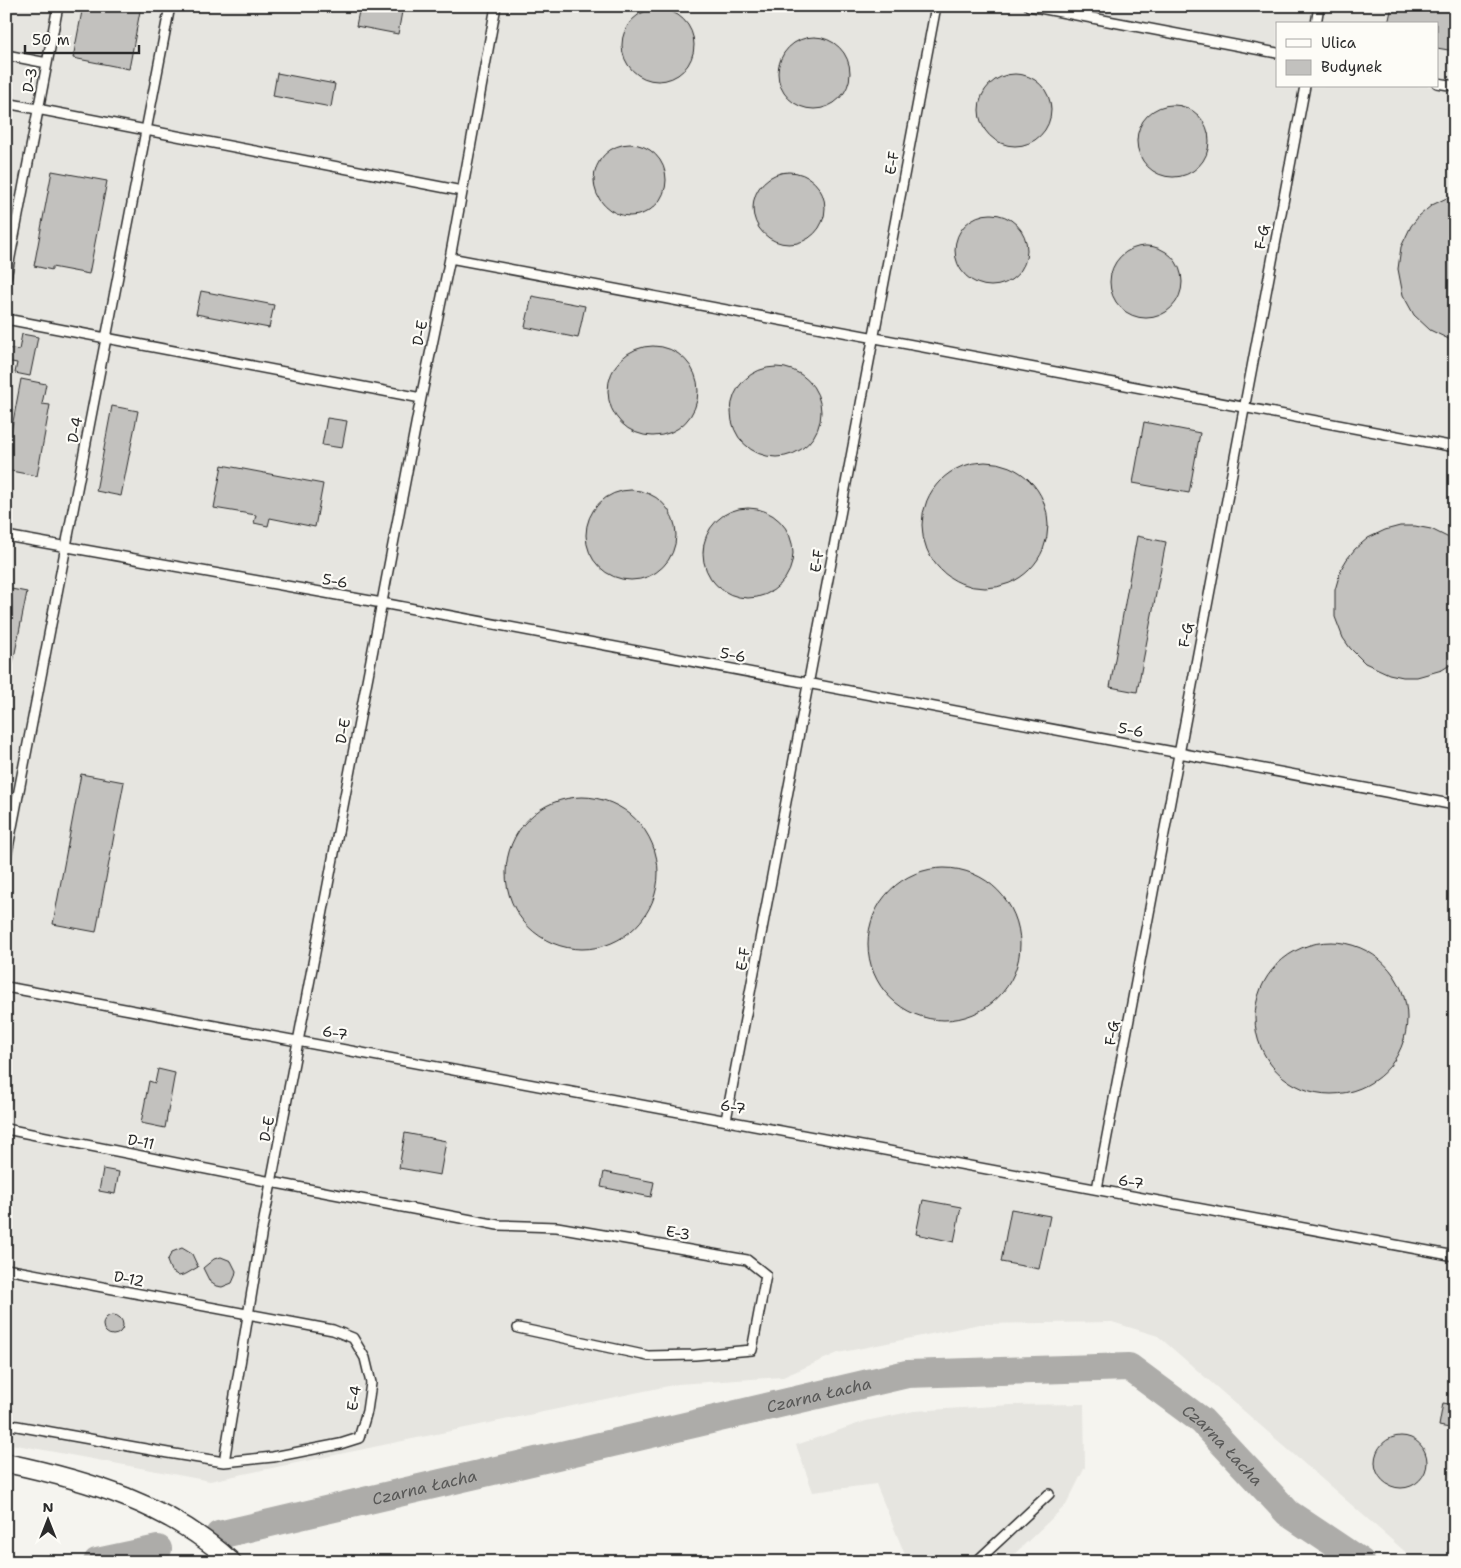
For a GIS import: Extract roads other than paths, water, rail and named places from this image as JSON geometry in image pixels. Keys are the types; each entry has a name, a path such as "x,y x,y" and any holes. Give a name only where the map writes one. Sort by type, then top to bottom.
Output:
{"street":[{"path":"6,1463 64,1476 114,1491 148,1506 184,1526 229,1560"}],"lane":[{"name":"D-3","path":"6,278 58,6"},
{"name":"D-4","path":"6,858 65,547 108,338 170,6"},
{"name":"D-E","path":"224,1462 247,1315 271,1182 421,398 450,258 496,6"},
{"name":"E-F","path":"726,1120 936,6"},
{"path":"1029,6 1276,53"},
{"path":"1316,22 1319,6"},
{"path":"6,55 47,63"},
{"path":"1438,83 1455,86"},
{"name":"F-G","path":"1098,1189 1304,88"},
{"path":"6,103 462,191"},
{"path":"450,258 1455,446"},
{"path":"6,319 421,398"},
{"name":"5-6","path":"6,536 382,604 1455,805"},
{"name":"6-7","path":"6,987 1455,1256"},
{"name":"D-11","path":"6,1129 271,1182"},
{"name":"E-3","path":"271,1182 498,1226 556,1227 738,1258 747,1260 766,1275 752,1350 695,1355 648,1356 518,1328"},
{"name":"D-12","path":"6,1269 247,1315"},
{"name":"E-4","path":"224,1462 273,1457 340,1444 359,1438 371,1383 365,1358 353,1338 333,1330 247,1315"},
{"path":"6,1424 168,1454 224,1462"},
{"path":"976,1562 1049,1494"}],"waterway":[{"name":"Czarna Łacha","path":"219,1535 907,1374 1129,1367 1202,1421 1288,1513 1361,1562"},
{"name":"Czarna Łacha","path":"97,1562 158,1549"}]}
